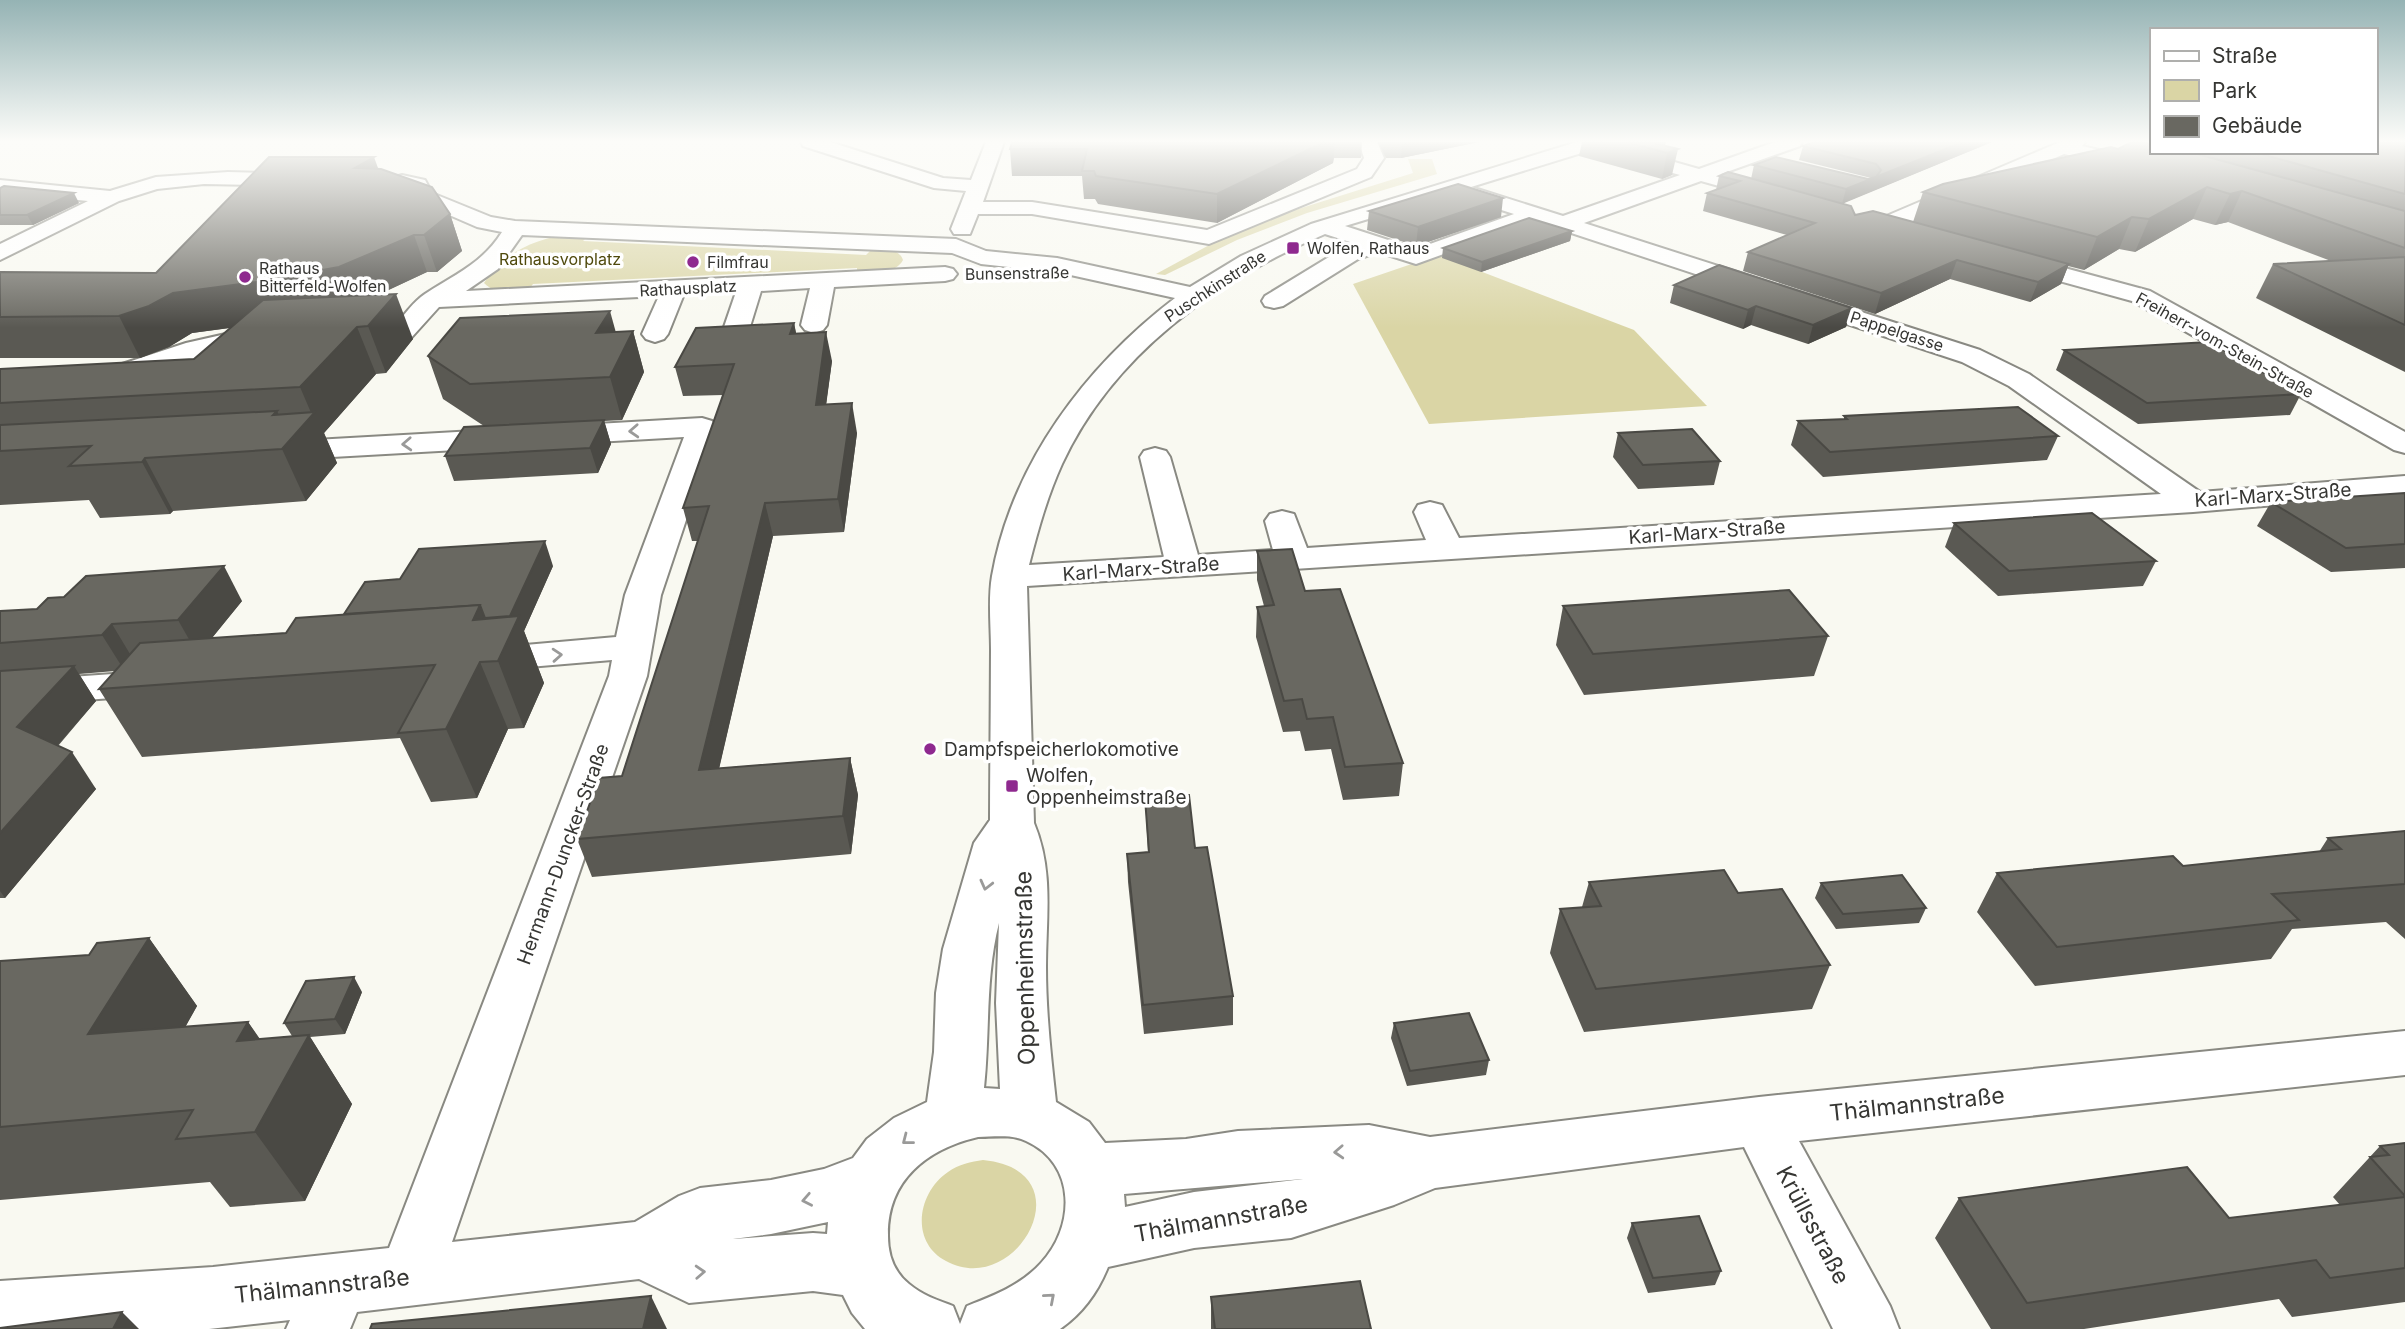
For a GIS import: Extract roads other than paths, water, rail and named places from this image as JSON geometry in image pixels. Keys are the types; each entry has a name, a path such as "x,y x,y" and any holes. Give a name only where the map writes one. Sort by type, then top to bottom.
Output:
{"street":[{"path":"0,253 98,204"},
{"path":"441,204 485,222 516,228 956,246"},
{"name":"Bunsenstraße","path":"970,204 945,274 1077,272"},
{"path":"969,208 1031,208 1209,237 1289,204"},
{"name":"Puschkinstraße","path":"1009,577 1017,538 1046,466 1077,411 1117,359 1163,318 1195,295 1269,250 1325,227 1397,204"},
{"name":"Pappelgasse","path":"1500,204 1533,215 1572,221 1971,356 2019,380 2193,502"},
{"path":"1532,204 1572,221 1620,204"},
{"path":"1923,236 1878,224 1926,204"},
{"path":"1325,227 1416,257 1533,215"},
{"name":"Rathausplatz","path":"432,300 481,272 501,254 516,228"},
{"path":"1274,301 1350,254 1376,245"},
{"name":"Bunsenstraße","path":"956,246 981,257 1057,265 1077,272 1195,295"},
{"name":"Freiherr-vom-Stein-Straße","path":"1987,254 2141,296 2405,444"},
{"name":"Rathausplatz","path":"342,317 432,300 945,274"},
{"path":"814,325 823,281"},
{"path":"736,330 751,284"},
{"path":"654,334 674,288"},
{"path":"542,318 556,295"},
{"path":"458,327 480,298"},
{"path":"335,343 343,336 402,333 432,300"},
{"path":"94,377 121,376 195,349 283,336"},
{"name":"Hermann-Duncker-Straße","path":"248,452 702,427 643,595 634,647 623,688 409,1277"},
{"path":"1155,457 1184,566"},
{"name":"Karl-Marx-Straße","path":"1009,577 2193,502 2405,485"},
{"path":"1430,512 1447,548"},
{"path":"1282,521 1293,559"},
{"name":"Oppenheimstraße","path":"1009,577 1012,823 1023,845 1025,886 1021,980 1023,1046 1030,1115"},
{"path":"440,663 634,647"},
{"path":"0,694 192,680"},
{"name":"Oppenheimstraße","path":"953,1115 961,1052 962,993 968,949 997,843 1012,823"},
{"name":"Thälmannstraße","path":"1090,1243 1194,1220 1292,1210 1394,1179 1430,1163 1759,1121 2405,1054"},
{"path":"923,1328 893,1313 874,1293 861,1268 855,1239 859,1208 872,1178 887,1157 906,1139 953,1115 993,1110 1030,1115 1056,1128 1076,1146 1090,1171 1096,1193 1096,1218 1090,1243 1066,1284 1048,1301 1000,1328"},
{"name":"Krüllsstraße","path":"1759,1121 1867,1329"},
{"name":"Thälmannstraße","path":"1090,1171 1186,1165 1238,1157 1369,1150 1430,1163"},
{"name":"Thälmannstraße","path":"0,1312 93,1308 327,1307 409,1277 643,1250 700,1216 771,1207 824,1196 872,1178"},
{"path":"643,1250 689,1273 813,1262 861,1268"}],"place":[{"name":"Wolfen, Rathaus","path":"1293,248"},
{"name":"Filmfrau","path":"693,262"},
{"name":"Rathaus Bitterfeld-Wolfen","path":"245,277"},
{"name":"Dampfspeicherlokomotive","path":"930,749"},
{"name":"Wolfen, Oppenheimstraße","path":"1012,786"}],"park label":[{"name":"Rathausvorplatz","path":"560,259"}]}
